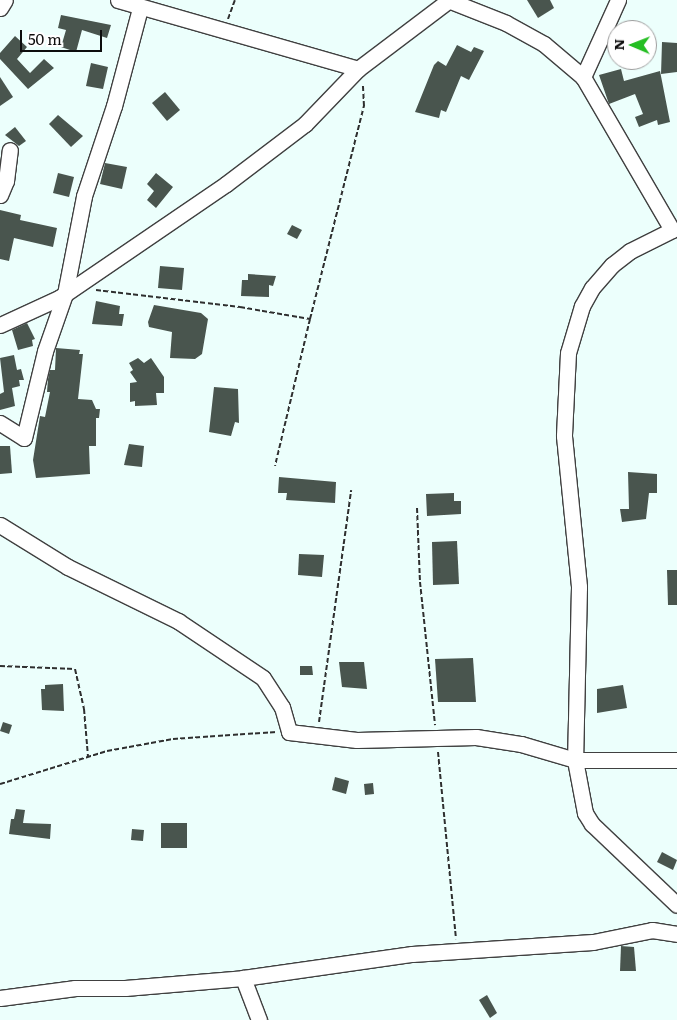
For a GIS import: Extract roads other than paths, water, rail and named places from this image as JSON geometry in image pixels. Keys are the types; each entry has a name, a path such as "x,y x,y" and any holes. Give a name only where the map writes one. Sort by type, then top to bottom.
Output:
{"street":[{"path":"0,8 5,0"},
{"path":"118,0 140,8 358,69"},
{"path":"0,326 70,291 131,252 305,124 358,69 448,0 506,23 544,44 583,77 674,229 630,251 612,264 592,288 582,306 568,352 564,436 579,587 575,760 585,813 592,824 677,905"},
{"path":"583,77 618,0"},
{"path":"0,423 24,438 45,351 70,291 84,196 114,106 140,8"},
{"path":"0,195 6,181 10,150"},
{"path":"0,526 68,567 178,621 263,678 282,707 289,732 317,737 357,740 476,737 522,744 575,760 677,760"},
{"path":"0,998 75,988 125,988 244,978 457,950 593,942 652,930 677,934"},
{"path":"244,978 259,1020"}]}
